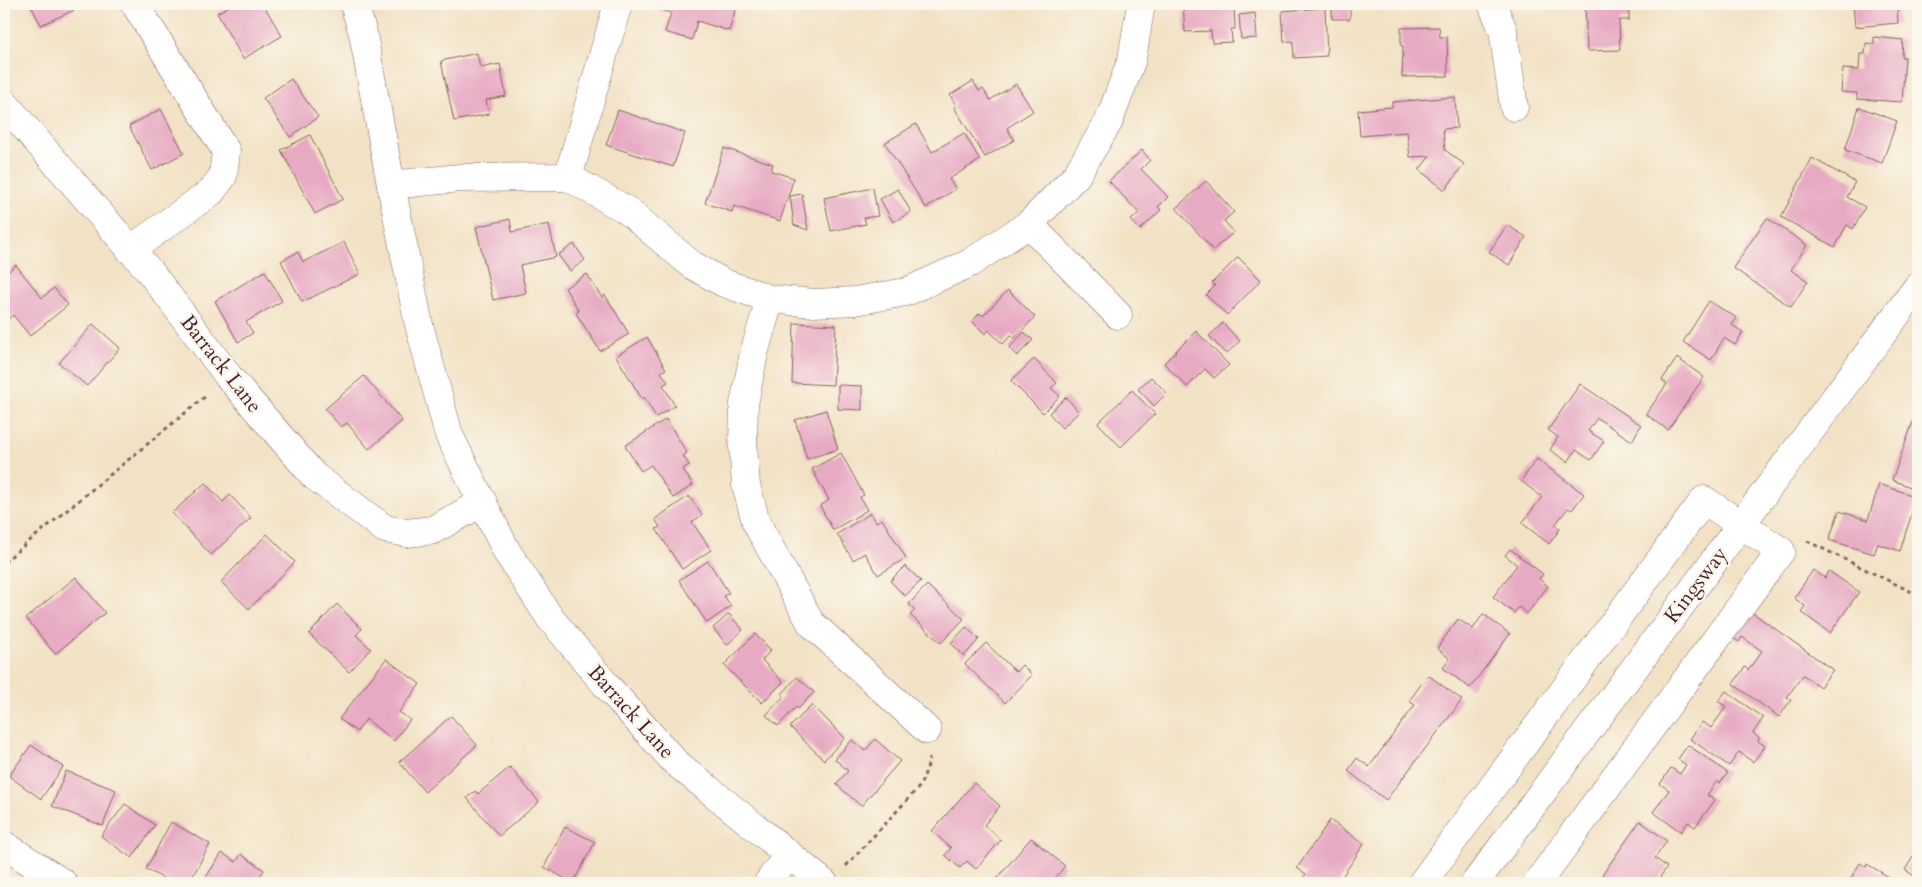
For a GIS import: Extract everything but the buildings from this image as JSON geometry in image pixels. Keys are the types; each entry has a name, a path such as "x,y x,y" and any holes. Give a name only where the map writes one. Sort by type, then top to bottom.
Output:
{"street":[{"path":"130,250 211,192 223,176 226,151 135,4"},
{"name":"Barrack Lane","path":"354,4 363,34 419,325 449,435 507,552 550,618 606,685 675,762 788,855 834,876"},
{"path":"568,177 618,4"},
{"path":"391,185 460,178 568,177 628,211 692,265 724,283 770,299 814,303 855,301 906,292 970,264 1029,224 1076,176 1109,120 1132,59 1141,4"},
{"path":"1492,4 1503,30 1514,107"},
{"name":"Barrack Lane","path":"4,104 151,273 229,377 314,476 385,529 407,533 433,530 483,502"},
{"path":"1029,224 1118,314"},
{"name":"Kingsway","path":"1475,883 1918,286"},
{"path":"770,299 754,353 744,404 743,446 746,485 756,522 811,623 927,730"},
{"path":"1422,883 1704,500 1781,551 1537,883"},
{"path":"4,845 64,883"},
{"path":"768,883 788,855"}],"path":[{"path":"4,562 229,377"},
{"path":"1781,551 1807,540 1918,595"},
{"path":"834,876 920,786 930,762 927,730"}]}
